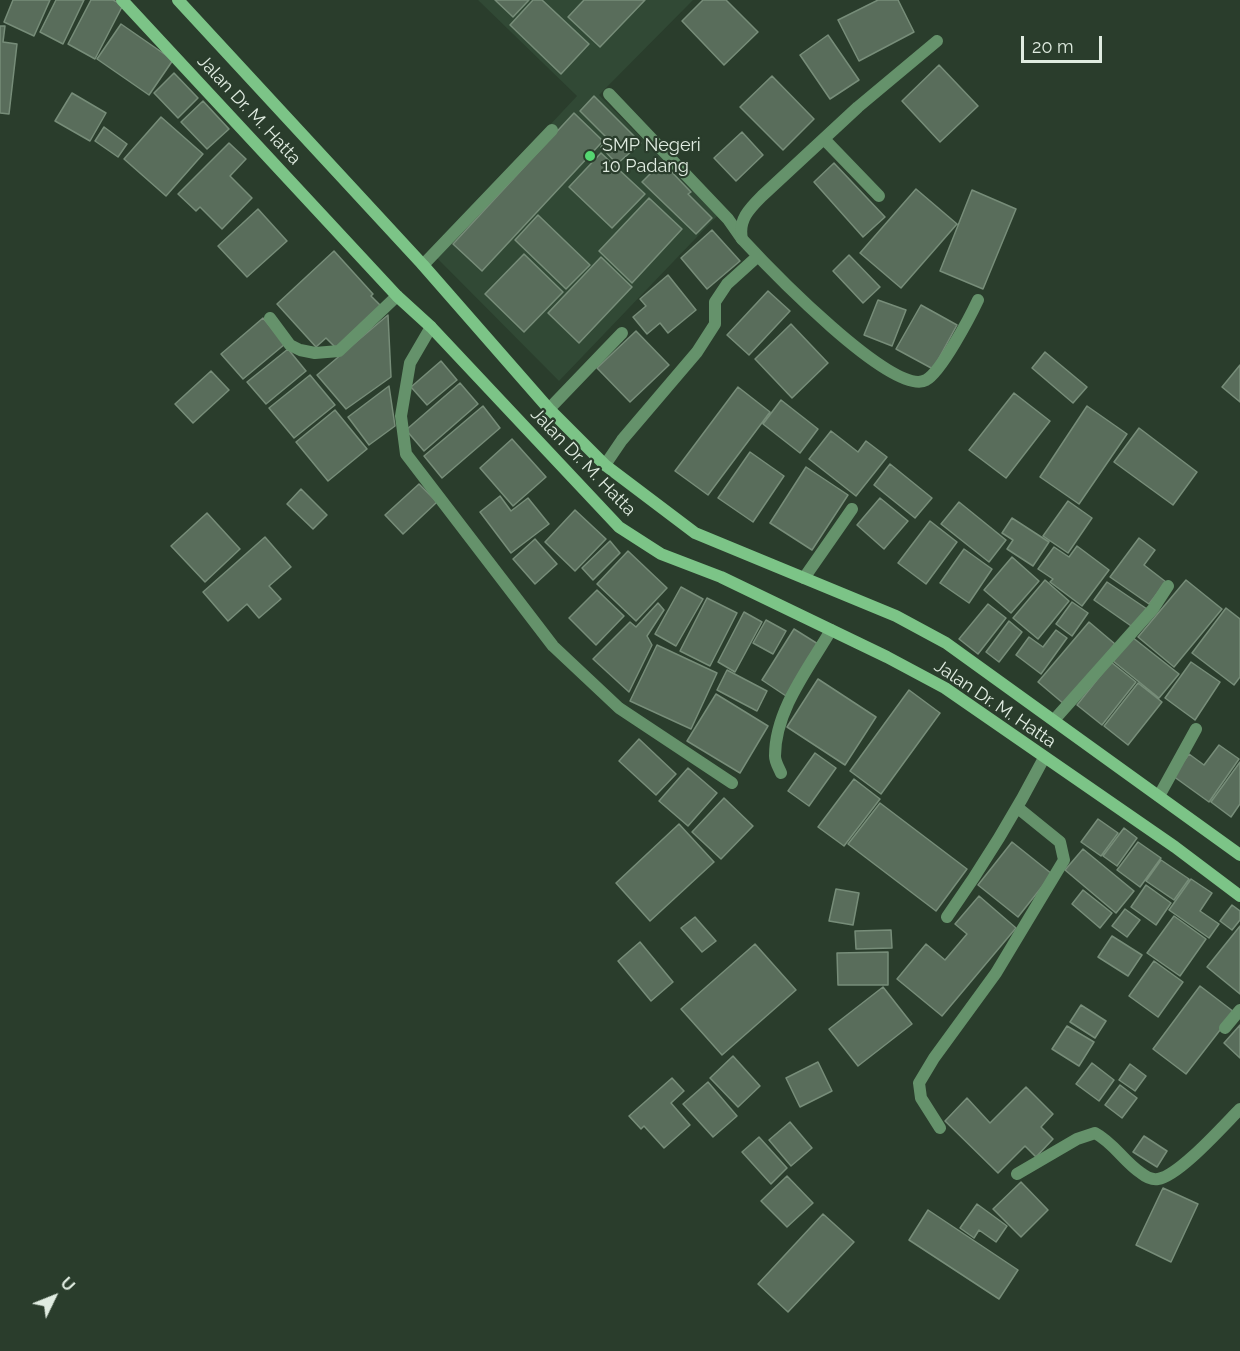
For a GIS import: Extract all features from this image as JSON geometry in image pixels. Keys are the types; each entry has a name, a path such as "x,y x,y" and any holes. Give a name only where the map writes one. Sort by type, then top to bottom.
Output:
{"main road":[{"name":"Jalan Dr. M. Hatta","path":"122,0 397,296 431,327 619,527 661,554 721,577 887,657 945,688 1175,847 1240,896"},
{"name":"Jalan Dr. M. Hatta","path":"177,0 423,266 549,409 605,465 695,533 896,616 946,643 1240,855"}],"street":[{"path":"742,239 740,230 748,210 824,139 937,41"},
{"path":"609,94 729,219 742,239 758,256 837,333 883,367 912,381 921,382 930,378 958,339 978,300"},
{"path":"423,266 552,130"},
{"path":"824,139 879,196"},
{"path":"605,465 622,440 698,352 715,324 716,302 727,284 758,256"},
{"path":"270,318 290,345 300,350 315,353 339,351 397,296"},
{"path":"431,327 410,363 401,416 406,454 553,646 619,708 732,783"},
{"path":"549,409 622,333"},
{"path":"804,578 852,509"},
{"path":"1054,720 1153,609 1168,586"},
{"path":"781,773 775,758 780,724 790,700 831,630"},
{"path":"1159,796 1196,729"},
{"path":"947,917 989,858 1044,758"},
{"path":"940,1128 921,1098 919,1083 934,1058 996,973 1064,860 1060,842 1018,808"},
{"path":"1225,1028 1240,1010"},
{"path":"1017,1174 1077,1139 1095,1133 1103,1137 1142,1174 1151,1179 1159,1179 1169,1175 1183,1164 1240,1109"}],"shaded area":[{"name":"SMP Negeri 10 Padang","path":"478,0 693,0 599,95 718,215 559,381 431,252 577,96"}],"building":[{"path":"13,0 50,0 34,36 4,22"},
{"path":"56,0 84,0 63,44 40,32"},
{"path":"91,0 113,0 123,5 95,59 68,44"},
{"path":"495,0 529,0 513,17"},
{"path":"533,0 542,0 589,44 561,74 510,25"},
{"path":"584,0 645,0 600,47 568,17"},
{"path":"703,0 726,0 758,32 724,65 682,21"},
{"path":"878,0 898,0 914,32 859,61 838,20"},
{"path":"121,24 173,60 149,95 97,59"},
{"path":"0,26 5,26 3,42 17,44 9,114 0,113"},
{"path":"828,35 859,80 830,99 800,55"},
{"path":"939,65 978,106 940,142 902,101"},
{"path":"174,73 198,98 178,118 154,93"},
{"path":"772,76 814,119 783,150 740,107"},
{"path":"72,93 106,113 90,141 55,121"},
{"path":"594,96 641,143 617,164 601,147 608,139 580,111"},
{"path":"203,101 229,129 207,149 181,122"},
{"path":"574,113 603,141 482,271 453,244"},
{"path":"161,117 203,154 166,196 124,159"},
{"path":"104,127 127,144 118,157 95,141"},
{"path":"742,132 763,155 736,181 714,158"},
{"path":"229,143 246,159 230,176 252,198 222,229 200,207 196,211 178,194"},
{"path":"601,153 645,194 612,228 569,187"},
{"path":"662,162 691,192 688,194 712,218 696,234 642,182"},
{"path":"834,163 885,217 863,237 814,182"},
{"path":"916,189 957,224 901,288 860,253"},
{"path":"972,190 1016,209 983,289 940,271"},
{"path":"649,198 682,229 632,283 599,251"},
{"path":"258,209 287,241 247,277 218,246"},
{"path":"538,215 590,265 566,289 515,240"},
{"path":"712,230 740,261 707,289 681,258"},
{"path":"334,251 381,306 336,348 326,338 316,347 277,304"},
{"path":"524,254 563,292 524,332 485,294"},
{"path":"849,255 880,287 863,303 833,271"},
{"path":"601,257 632,287 579,343 548,313"},
{"path":"668,275 696,310 668,333 660,323 647,334 633,317 646,306 640,299"},
{"path":"768,291 790,311 749,355 727,335"},
{"path":"878,300 906,310 892,346 864,335"},
{"path":"921,305 957,325 933,369 896,349"},
{"path":"388,315 391,377 346,409 317,375"},
{"path":"263,318 285,344 243,379 221,354"},
{"path":"791,324 828,363 792,398 755,359"},
{"path":"636,331 669,365 630,402 597,368"},
{"path":"288,349 306,371 266,404 247,382"},
{"path":"1045,352 1087,387 1073,403 1032,368"},
{"path":"441,361 457,380 427,405 411,387"},
{"path":"1240,365 1240,402 1222,387"},
{"path":"211,371 229,390 193,423 175,404"},
{"path":"310,375 335,405 294,438 269,408"},
{"path":"460,383 478,404 424,451 406,430"},
{"path":"389,386 395,426 369,445 348,417"},
{"path":"738,387 770,412 708,495 675,471"},
{"path":"1014,393 1050,421 1006,478 969,450"},
{"path":"781,400 818,429 800,453 763,424"},
{"path":"483,406 500,428 442,478 424,456"},
{"path":"1087,406 1127,434 1079,504 1040,477"},
{"path":"335,410 367,449 328,481 296,442"},
{"path":"1139,428 1197,472 1173,505 1114,462"},
{"path":"831,431 858,452 866,441 887,457 856,496 809,459"},
{"path":"512,439 546,477 513,506 480,468"},
{"path":"750,452 784,476 753,522 718,498"},
{"path":"890,464 932,498 915,518 874,485"},
{"path":"806,467 848,495 812,550 770,523"},
{"path":"419,484 437,502 403,534 385,515"},
{"path":"301,489 327,515 313,529 287,504"},
{"path":"500,496 511,511 528,498 549,524 511,553 480,512"},
{"path":"880,498 908,521 884,549 857,525"},
{"path":"1068,501 1092,518 1068,553 1043,536"},
{"path":"959,502 1006,540 989,562 941,524"},
{"path":"575,510 606,539 575,571 545,542"},
{"path":"207,513 240,549 205,582 171,546"},
{"path":"1012,518 1049,542 1033,566 1007,549 1013,540 1002,533"},
{"path":"930,521 957,542 926,584 898,563"},
{"path":"265,537 291,567 269,586 281,599 259,618 247,604 228,621 203,592"},
{"path":"1139,538 1155,550 1144,565 1166,582 1149,604 1110,577"},
{"path":"535,539 557,564 535,584 513,559"},
{"path":"610,541 620,553 593,580 582,568"},
{"path":"1077,546 1109,570 1082,606 1050,582 1053,579 1038,569 1054,547 1069,557"},
{"path":"964,549 992,569 969,603 940,583"},
{"path":"628,551 667,588 636,621 597,584"},
{"path":"1012,557 1039,581 1011,613 984,590"},
{"path":"1045,580 1069,601 1038,639 1013,618"},
{"path":"1186,580 1222,609 1174,667 1138,637"},
{"path":"1107,582 1147,609 1134,628 1094,600"},
{"path":"681,587 703,599 676,646 655,634"},
{"path":"597,590 624,616 596,645 569,618"},
{"path":"707,598 737,613 710,666 680,651"},
{"path":"1072,602 1088,613 1072,636 1056,624"},
{"path":"658,603 664,610 647,636 652,645 629,692 593,659 630,622 636,627"},
{"path":"988,604 1006,618 978,654 959,639"},
{"path":"1226,608 1240,619 1240,677 1234,685 1192,653"},
{"path":"744,612 762,622 735,672 718,662"},
{"path":"766,620 786,631 773,654 753,643"},
{"path":"1009,621 1022,632 999,662 986,652"},
{"path":"1089,622 1115,644 1064,704 1038,682"},
{"path":"794,629 818,644 786,696 762,680"},
{"path":"1056,630 1067,638 1041,674 1016,655 1029,637 1043,647"},
{"path":"1132,637 1179,674 1159,698 1113,661"},
{"path":"657,645 717,673 691,729 630,701"},
{"path":"1111,662 1136,682 1102,725 1077,705"},
{"path":"1191,662 1220,682 1195,720 1165,698"},
{"path":"727,670 767,691 757,711 717,690"},
{"path":"818,679 876,717 845,765 787,727"},
{"path":"1138,683 1162,702 1128,745 1104,726"},
{"path":"909,690 940,713 881,794 850,771"},
{"path":"716,694 768,726 740,773 687,741"},
{"path":"639,739 676,774 656,795 619,761"},
{"path":"1219,745 1239,759 1209,802 1173,776 1189,754 1204,765"},
{"path":"815,753 836,768 809,806 788,791"},
{"path":"1240,762 1240,804 1231,817 1211,802"},
{"path":"688,768 717,793 688,826 659,801"},
{"path":"854,779 880,799 844,846 818,827"},
{"path":"724,798 753,826 721,859 692,832"},
{"path":"880,803 967,869 936,911 848,844"},
{"path":"1098,819 1118,833 1101,856 1081,842"},
{"path":"679,824 714,862 650,921 616,883"},
{"path":"1124,828 1137,838 1117,866 1103,856"},
{"path":"1012,842 1052,874 1018,917 978,885"},
{"path":"1138,842 1161,858 1140,887 1117,870"},
{"path":"1083,849 1134,891 1116,913 1065,870"},
{"path":"1161,860 1189,879 1174,900 1146,881"},
{"path":"1191,879 1212,893 1200,911 1219,924 1209,938 1169,910"},
{"path":"1146,885 1171,903 1156,925 1131,907"},
{"path":"836,889 859,893 853,925 829,921"},
{"path":"1083,890 1112,913 1100,928 1072,904"},
{"path":"979,896 1016,928 942,1016 897,979 926,944 945,960 967,934 955,924"},
{"path":"1232,905 1240,911 1240,920 1232,930 1220,921"},
{"path":"1125,909 1140,920 1127,937 1112,926"},
{"path":"1174,916 1206,939 1180,976 1147,953"},
{"path":"695,917 716,941 702,952 681,928"},
{"path":"1240,926 1240,994 1207,967"},
{"path":"891,930 892,948 856,949 855,931"},
{"path":"1112,936 1142,955 1128,976 1098,957"},
{"path":"640,942 673,982 651,1001 618,961"},
{"path":"755,944 796,990 722,1055 681,1009"},
{"path":"888,952 888,985 838,985 837,953"},
{"path":"1154,961 1183,982 1158,1017 1129,996"},
{"path":"1200,986 1234,1012 1186,1074 1153,1049"},
{"path":"883,987 912,1024 858,1066 829,1029"},
{"path":"1081,1005 1106,1021 1095,1038 1070,1022"},
{"path":"1240,1025 1240,1058 1224,1043"},
{"path":"1067,1026 1094,1042 1079,1066 1052,1049"},
{"path":"733,1056 760,1086 738,1107 710,1078"},
{"path":"818,1062 832,1091 800,1107 786,1078"},
{"path":"1092,1063 1114,1080 1099,1101 1076,1084"},
{"path":"1130,1064 1146,1076 1135,1091 1119,1080"},
{"path":"672,1078 684,1091 671,1103 690,1125 664,1148 644,1126 641,1129 629,1116"},
{"path":"708,1082 737,1116 713,1137 683,1104"},
{"path":"1120,1085 1137,1098 1122,1118 1105,1105"},
{"path":"1026,1087 1053,1114 1041,1127 1053,1139 1036,1157 1025,1146 998,1173 945,1121 967,1098 990,1123"},
{"path":"790,1122 812,1148 791,1166 769,1140"},
{"path":"1144,1136 1167,1151 1157,1167 1133,1152"},
{"path":"759,1137 787,1168 771,1184 742,1152"},
{"path":"787,1176 813,1203 787,1227 761,1201"},
{"path":"1021,1182 1048,1210 1021,1237 993,1209"},
{"path":"1163,1188 1198,1204 1171,1262 1136,1245"},
{"path":"977,1204 1007,1226 996,1242 979,1230 974,1238 960,1228"},
{"path":"928,1210 1018,1270 999,1299 909,1240"},
{"path":"823,1214 854,1242 788,1312 758,1284"}],"place":[{"name":"SMP Negeri 10 Padang","path":"590,156"}]}
